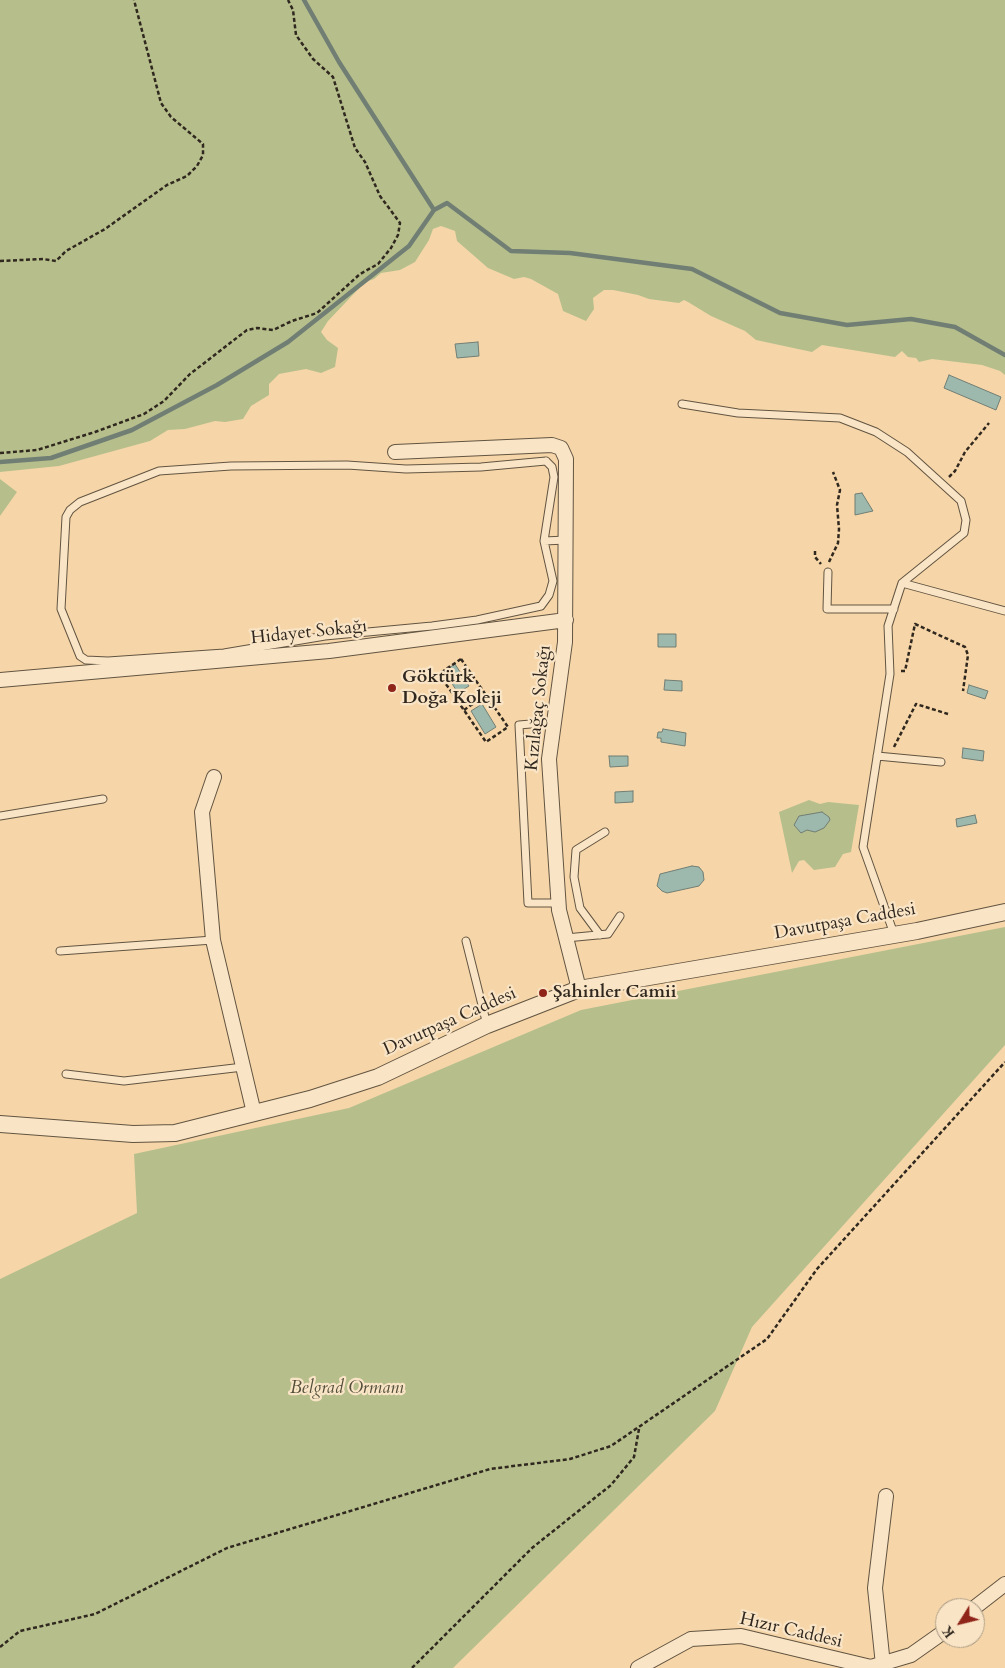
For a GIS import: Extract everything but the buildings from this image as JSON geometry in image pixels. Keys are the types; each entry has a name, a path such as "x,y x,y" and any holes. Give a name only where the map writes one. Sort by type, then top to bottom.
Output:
{"street":[{"name":"Kızılağaç Sokağı","path":"395,452 552,445 561,448 566,458 565,642 549,758 558,903 579,989"},
{"name":"Hidayet Sokağı","path":"0,680 329,651 566,620"},
{"path":"214,777 202,812 214,940 254,1113"},
{"name":"Davutpaşa Caddesi","path":"0,1120 152,1134 175,1133 310,1099 378,1077 487,1025 579,989 894,935 1005,912"},
{"path":"883,1665 875,1588 886,1496"},
{"path":"985,1599 1005,1584"},
{"name":"Hızır Caddesi","path":"638,1668 691,1639 741,1636 780,1644 862,1666 883,1665 911,1655 935,1638"}],"lane":[{"path":"682,404 738,413 840,418 876,432 907,452 961,501 966,520 964,533 902,583 888,626 890,670 863,847 894,935"},
{"path":"546,461 552,467 554,477 544,541 553,581 550,595 541,606 432,626 325,636 224,653 86,660 80,656 74,646 61,610 66,517 70,510 80,502 159,471 231,466 347,465 406,469 481,467 546,461"},
{"path":"544,541 566,540"},
{"path":"828,572 827,609 894,609"},
{"path":"902,583 1005,611"},
{"path":"554,722 519,724 528,903 558,903"},
{"path":"877,756 941,762"},
{"path":"0,816 103,799"},
{"path":"600,935 580,908 574,877 576,850 605,832"},
{"path":"566,938 608,934 620,916"},
{"path":"60,951 214,940"},
{"path":"466,940 487,1025"},
{"path":"66,1074 124,1081 243,1067"}],"path":[{"path":"0,261 42,259 56,261 66,251 106,229 167,185 187,176 197,166 203,155 202,144 171,117 161,103 134,0"},
{"path":"0,453 37,450 96,432 144,414 164,401 190,374 247,330 257,328 273,330 292,320 317,313 360,274 378,264 391,248 398,235 400,223 380,196 365,162 355,148 333,77 313,59 296,35 293,10 288,0"},
{"path":"943,484 955,471 965,452 989,423"},
{"path":"815,551 815,557 826,570 838,543 839,528 836,505 840,490 833,472"},
{"path":"890,670 905,671 915,624 965,647 968,655 963,691"},
{"path":"461,659 508,727 486,742 464,710 439,674 461,659"},
{"path":"464,710 486,695"},
{"path":"889,757 916,704 948,714"},
{"path":"0,1647 20,1631 95,1614 227,1548 490,1469 570,1459 611,1446 766,1339 817,1269 1005,1062"},
{"path":"412,1668 532,1548 611,1485 634,1457 639,1428"}],"green space":[{"path":"0,0 1005,0 1005,375 1000,371 982,365 932,359 919,362 916,358 908,357 902,351 895,357 822,345 812,352 756,340 745,331 711,316 684,300 679,303 649,299 613,290 604,290 593,298 594,309 586,321 563,311 558,294 531,279 524,277 514,279 488,268 457,241 455,231 441,226 433,229 429,240 415,262 400,270 381,273 374,279 365,282 328,321 321,332 327,340 338,348 335,367 321,373 306,369 279,374 269,384 269,395 251,406 243,419 225,422 215,421 185,429 168,430 150,441 59,466 0,472"},
{"path":"0,479 17,492 0,516"},
{"path":"809,800 820,804 828,802 859,805 851,852 843,854 835,867 814,870 804,860 799,861 792,873 779,812"},
{"name":"Belgrad Ormanı","path":"1005,927 1005,1045 752,1327 715,1411 453,1668 0,1668 0,1279 137,1213 134,1154 349,1108 581,1010"}],"shaded area":[{"path":"478,342 479,356 457,358 455,344"},
{"path":"949,375 1001,397 996,410 944,388"},
{"path":"862,493 873,511 855,515 855,494"},
{"path":"658,634 676,634 676,647 658,647"},
{"path":"455,664 469,686 458,693 444,671"},
{"path":"665,680 682,681 682,691 664,690"},
{"path":"969,685 988,691 985,699 967,693"},
{"path":"482,704 496,727 485,734 471,711"},
{"path":"663,729 686,733 685,746 661,742 661,738 657,738 658,732 662,732"},
{"path":"963,748 984,751 983,761 962,758"},
{"path":"609,756 628,756 628,766 610,767"},
{"path":"633,791 633,802 615,803 615,792"},
{"path":"822,812 830,820 824,828 815,832 807,830 801,833 794,825 799,816"},
{"path":"975,815 977,823 957,827 956,819"},
{"path":"692,866 699,867 703,872 704,880 699,886 667,893 657,886 660,874"}],"waterway":[{"path":"304,0 339,62 434,210"},
{"path":"0,462 51,458 132,430 217,385 288,342 409,246 434,210 447,203 511,251 570,253 692,269 780,313 847,325 911,319 955,327 1005,355"}],"place":[{"name":"Göktürk Doğa Koleji","path":"392,688"},
{"name":"Şahinler Camii","path":"543,993"}]}
